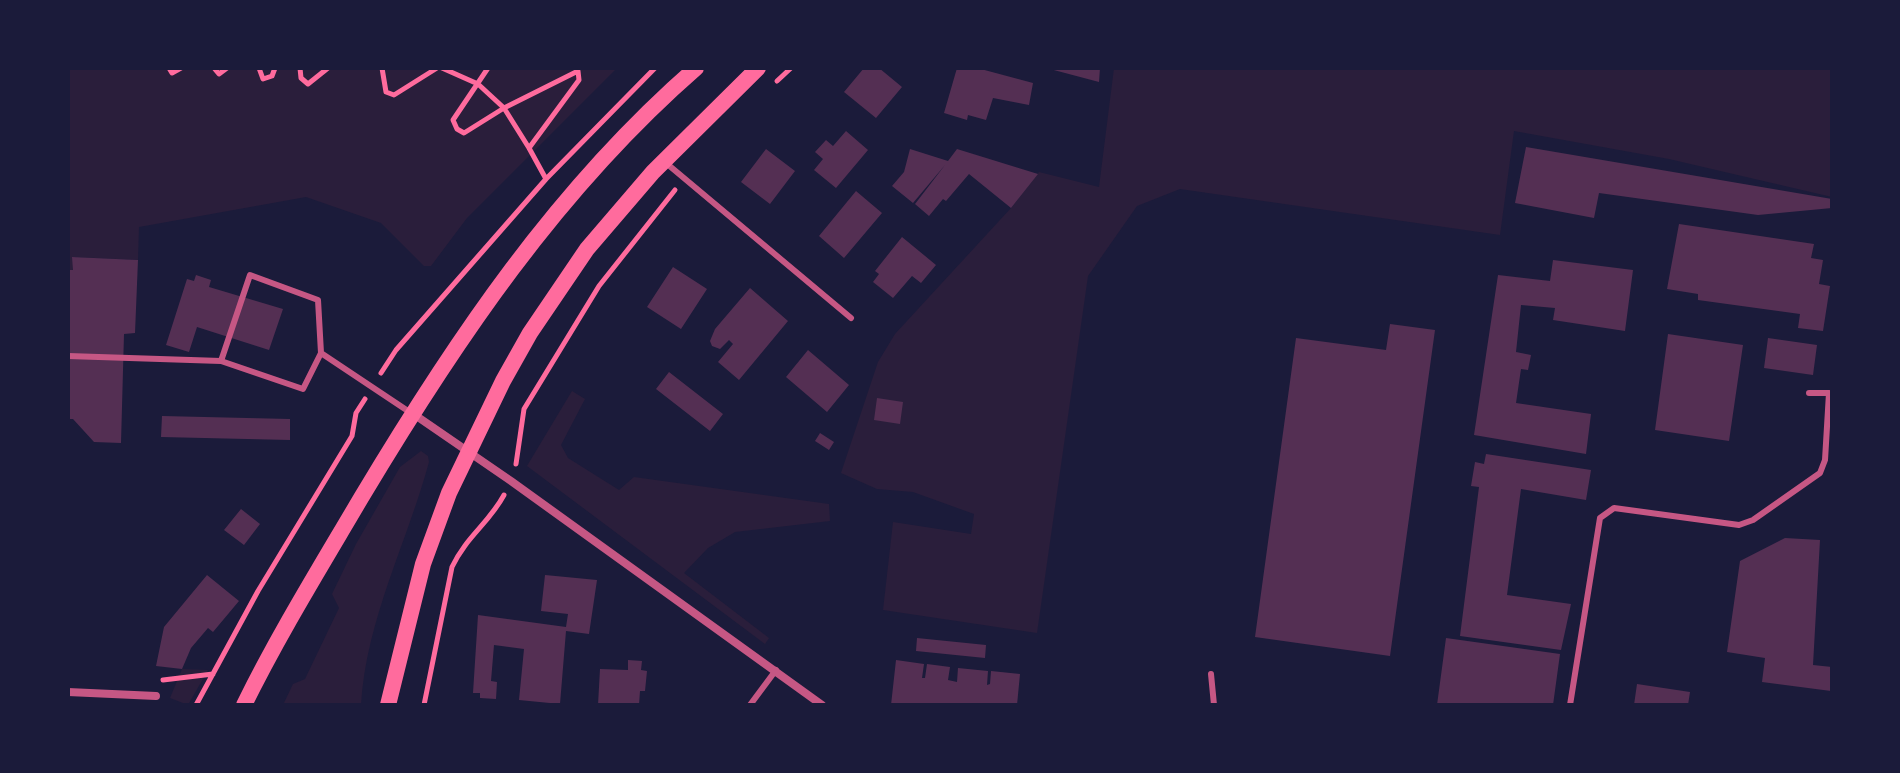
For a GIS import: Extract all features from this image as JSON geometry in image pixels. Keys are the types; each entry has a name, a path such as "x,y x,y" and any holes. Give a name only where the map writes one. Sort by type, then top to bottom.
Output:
{"main road":[{"path":"244,705 318,570 456,345 533,238 608,153 696,68"},
{"path":"388,705 423,564 449,493 503,381 538,321 587,249 663,161 758,68"}],"street":[{"path":"412,413 822,705"},
{"path":"68,692 156,696"}],"lane":[{"path":"663,161 851,318"},
{"path":"68,356 221,361 303,389 321,353 318,300 250,275 221,361"},
{"path":"321,353 412,413"},
{"path":"1570,705 1600,518 1614,508 1739,525 1753,520 1820,473 1825,460 1829,393 1809,393"},
{"path":"750,705 776,670"},
{"path":"1211,674 1214,705"}],"path":[{"path":"169,68 172,73 181,68"},
{"path":"214,68 219,74 227,68"},
{"path":"259,68 263,79 272,76 275,68"},
{"path":"300,68 301,78 308,84 328,68"},
{"path":"382,68 386,92 394,95 439,68 478,84 504,108 546,179"},
{"path":"488,68 453,120 457,129 464,133 504,108 578,71 579,80 529,148"},
{"path":"196,705 258,591 352,436 356,413 396,350 546,179 655,68"},
{"path":"768,90 791,68"},
{"path":"424,705 452,567 461,548 498,506 511,481 520,453 524,409 599,286 685,178"},
{"path":"174,681 213,674"}],"shaded area":[{"path":"68,68 617,68 467,218 431,266 424,266 381,223 306,197 139,227 138,260 73,257 73,270 68,270"},
{"path":"1114,68 1832,68 1832,197 1669,159 1514,131 1500,235 1180,189 1137,206 1088,276 1037,633 883,610 893,522 971,534 974,514 913,492 877,489 841,473 878,362 895,334 1011,208 1039,172 1099,187"},
{"path":"572,391 585,399 561,445 568,458 619,490 634,477 829,504 830,521 735,532 708,548 684,573 769,638 765,644 527,466"},
{"path":"421,451 428,456 429,462 379,612 364,673 361,705 283,705 293,684 305,679 339,608 332,594 356,544 400,467"},
{"path":"182,669 208,670 188,705 170,698"}],"building":[{"path":"864,68 879,68 902,87 876,118 844,92"},
{"path":"957,68 977,68 1033,83 1029,105 993,98 986,120 968,115 967,120 944,113"},
{"path":"1100,68 1099,82 1050,69"},
{"path":"846,131 868,150 836,188 814,170 823,159 815,152 826,140 833,146"},
{"path":"1526,147 1832,199 1832,208 1758,215 1599,193 1594,218 1515,203"},
{"path":"766,149 795,171 770,204 741,182"},
{"path":"910,149 948,161 957,149 1038,174 1011,208 969,174 929,216 915,204 945,165 913,203 892,186 904,172"},
{"path":"856,191 882,213 844,258 819,236"},
{"path":"1679,224 1814,244 1811,258 1823,260 1819,284 1830,286 1823,331 1798,328 1800,314 1698,300 1698,294 1667,289"},
{"path":"902,237 936,265 921,283 912,276 893,298 873,282 879,274 875,271"},
{"path":"72,257 138,260 135,333 124,334 121,443 94,442 73,419 68,419 68,270 73,270"},
{"path":"1553,260 1633,270 1625,331 1553,320 1555,308 1521,305 1516,352 1531,355 1528,370 1521,369 1516,403 1591,414 1586,454 1474,435 1498,275 1550,281"},
{"path":"673,267 707,289 681,329 647,307"},
{"path":"196,275 211,280 209,287 283,309 269,350 197,327 189,352 166,345 187,279 194,281"},
{"path":"750,288 788,321 739,380 718,362 733,344 729,340 720,349 712,346 710,341 715,329"},
{"path":"1390,324 1435,330 1390,656 1255,637 1296,338 1386,350"},
{"path":"1668,334 1743,345 1729,441 1655,430"},
{"path":"1768,338 1817,345 1813,375 1764,368"},
{"path":"808,350 849,385 827,412 786,377"},
{"path":"669,372 723,414 710,431 656,389"},
{"path":"877,398 903,402 900,424 874,420"},
{"path":"162,416 290,419 290,440 161,437"},
{"path":"820,433 834,442 829,450 815,441"},
{"path":"1486,454 1591,470 1586,500 1521,489 1507,595 1571,604 1561,650 1460,636 1479,487 1471,486 1475,462 1484,464"},
{"path":"241,509 260,524 244,545 224,530"},
{"path":"1785,538 1820,540 1813,665 1832,667 1831,691 1762,682 1765,658 1727,652 1740,561"},
{"path":"207,575 239,601 213,632 208,628 191,648 182,669 156,666 164,627"},
{"path":"545,575 597,580 589,634 566,631 560,704 519,700 524,649 494,645 491,681 497,682 496,699 480,698 480,693 473,693 478,615 566,627 568,614 541,611"},
{"path":"917,638 986,645 985,658 916,651"},
{"path":"1446,638 1560,654 1553,705 1437,705"},
{"path":"628,660 642,661 641,670 647,671 645,691 640,691 639,705 598,705 600,669 628,670"},
{"path":"896,660 924,664 922,678 925,678 927,664 950,667 948,680 957,682 958,668 988,671 987,685 990,684 991,671 1020,674 1017,705 891,705"},
{"path":"1637,684 1690,692 1688,705 1634,705"}]}
